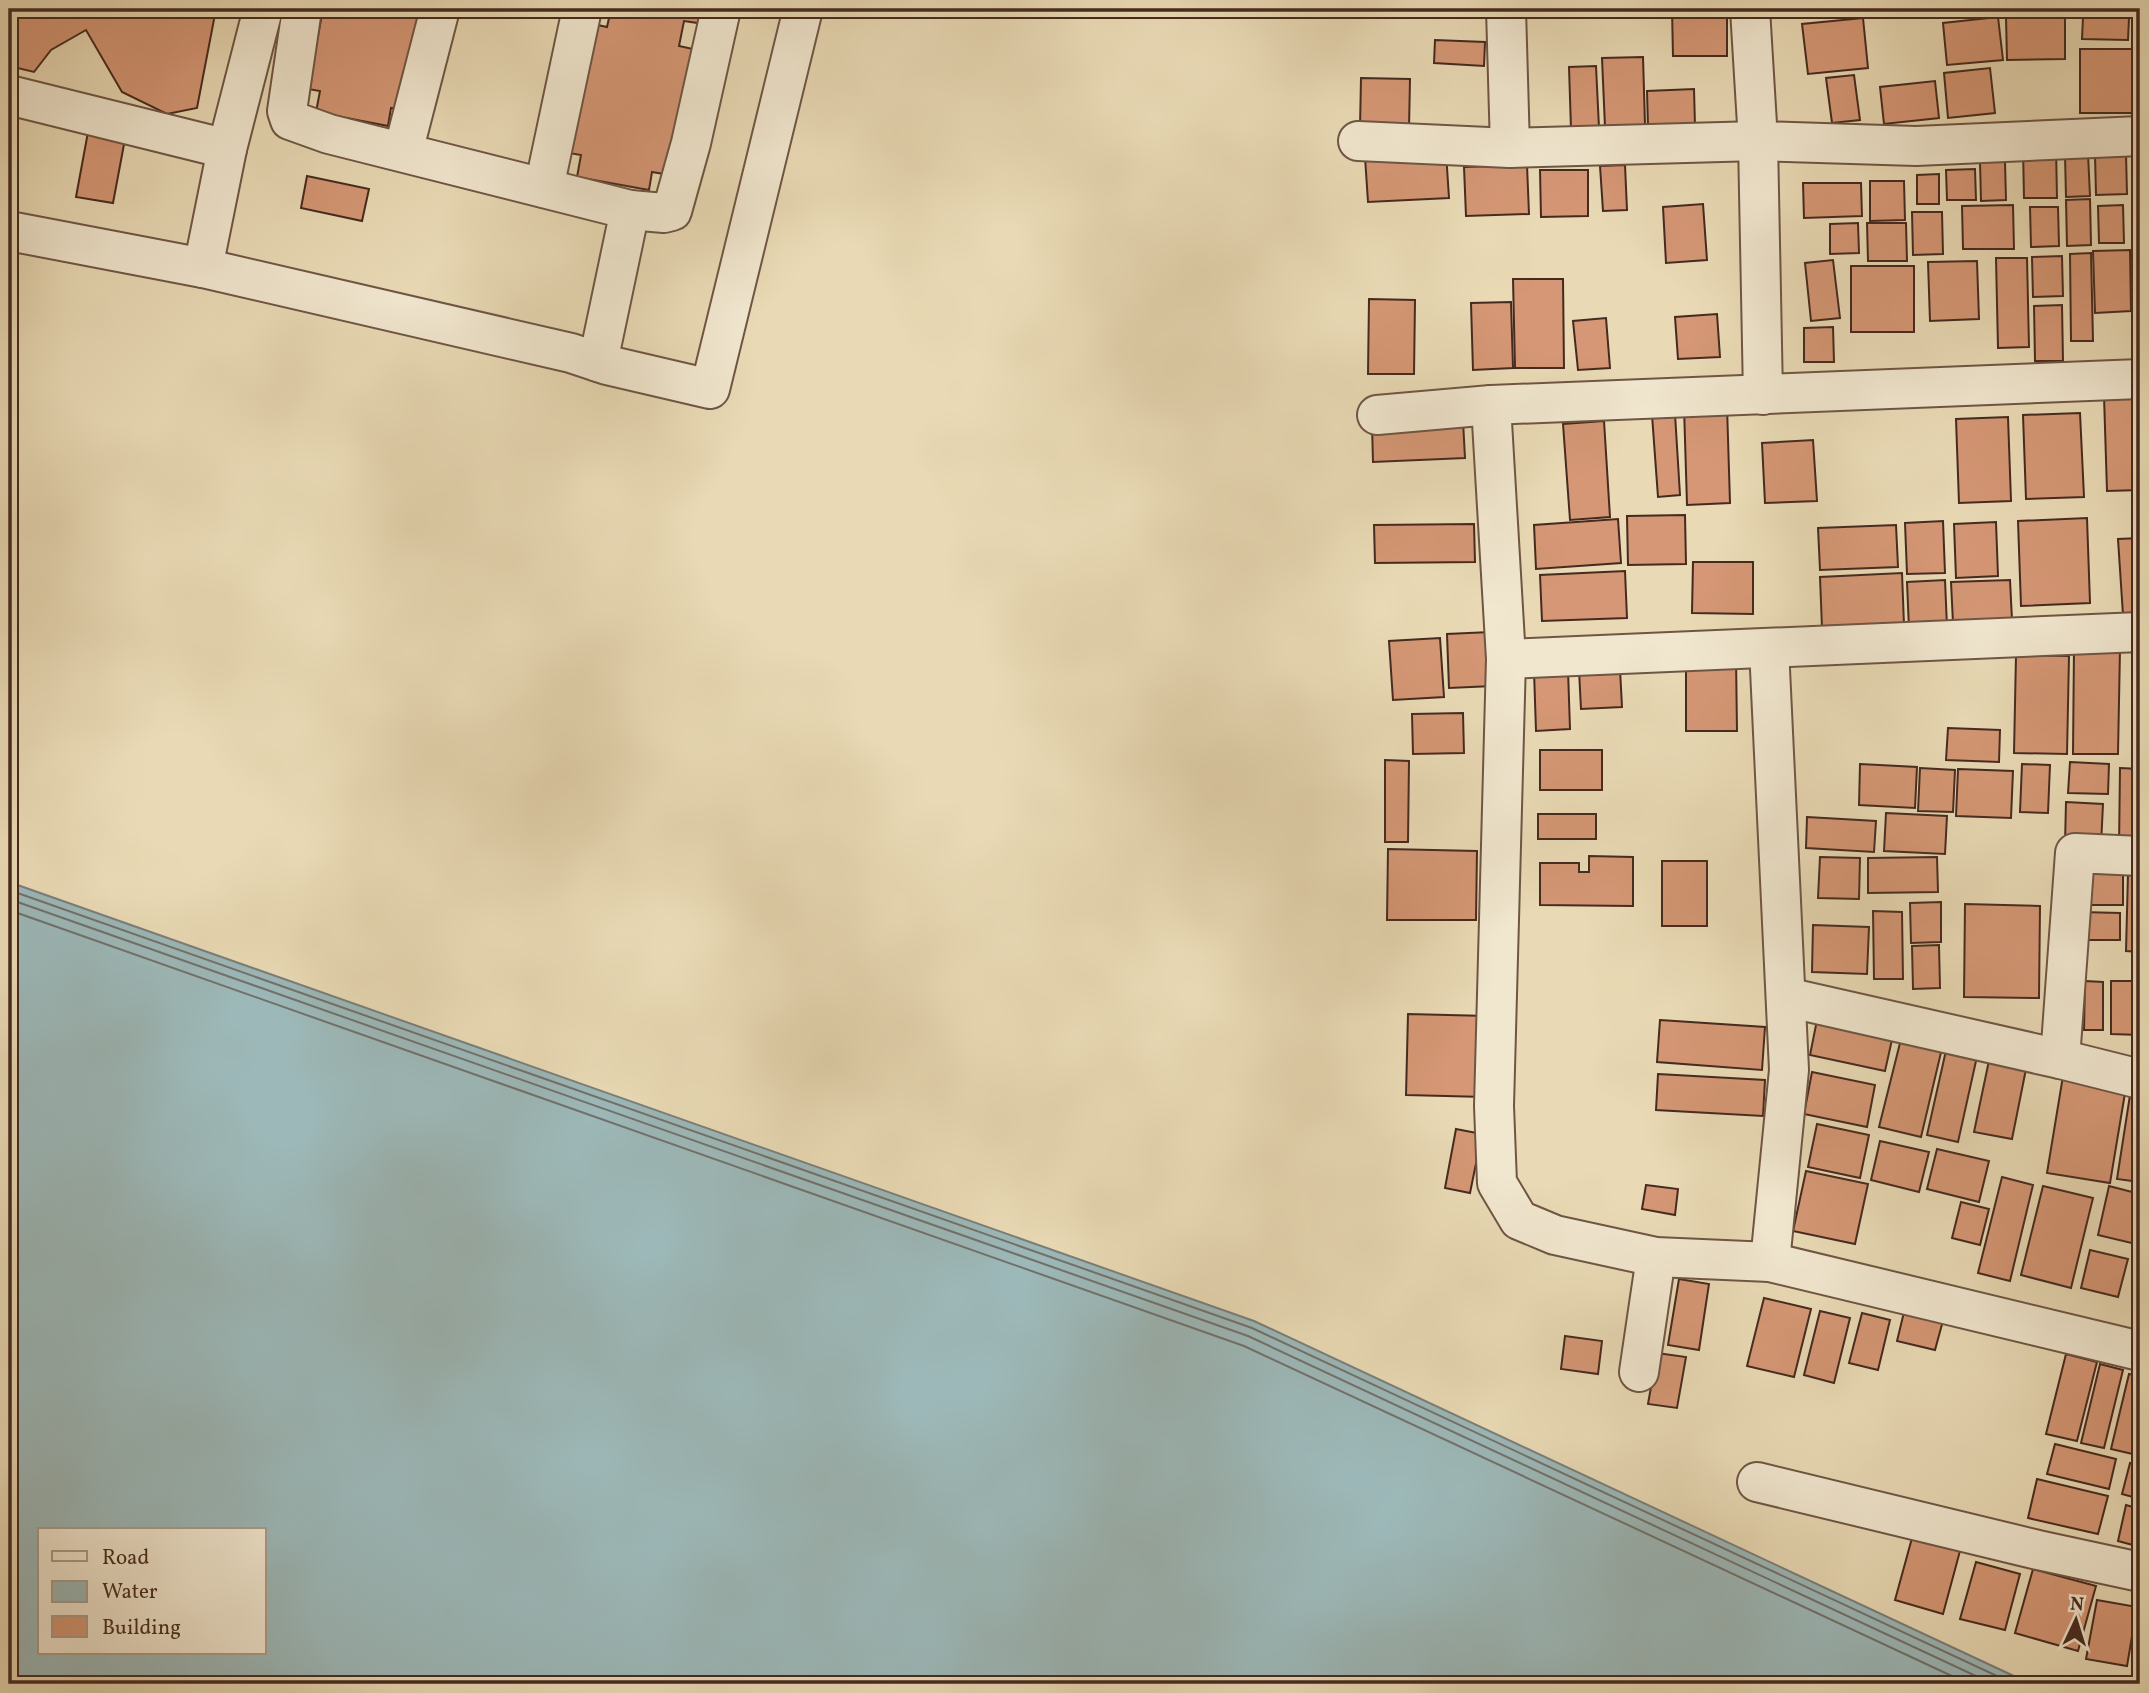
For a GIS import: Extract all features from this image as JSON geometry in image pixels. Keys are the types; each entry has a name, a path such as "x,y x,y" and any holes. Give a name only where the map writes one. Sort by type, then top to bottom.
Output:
{"street":[{"path":"203,268 227,149 263,9"},
{"path":"302,9 287,111 290,120 329,134 630,210 664,213 671,211 691,143 721,9"},
{"path":"403,152 440,9"},
{"path":"544,188 582,9"},
{"path":"9,231 203,268 710,389 803,9"},
{"path":"1506,9 1510,148"},
{"path":"1750,9 1758,141 1763,395"},
{"path":"9,95 227,149"},
{"path":"1358,141 1510,148 1758,141 1916,146 2140,136"},
{"path":"598,362 630,210"},
{"path":"1377,415 1491,405 2140,379"},
{"path":"1491,405 1506,659 1494,1105 1497,1183 1519,1220 1555,1235 1656,1257 1770,1262 2140,1351"},
{"path":"1506,659 2140,632"},
{"path":"1769,648 1789,1070 1770,1262"},
{"path":"2060,1059 2075,853 2140,856"},
{"path":"1786,997 2140,1079"},
{"path":"1639,1372 1656,1257"},
{"path":"1757,1482 2140,1572"}],"water":[{"path":"9,882 1254,1321 2031,1684 9,1684"}],"building":[{"path":"9,9 216,9 197,108 167,114 122,92 86,30 51,50 34,72 9,66"},
{"path":"323,9 428,9 409,111 391,108 388,126 316,112 320,91 308,89"},
{"path":"611,9 700,9 698,23 684,21 679,46 693,49 670,175 652,172 649,190 577,177 581,155 569,153 593,24 607,27"},
{"path":"1672,9 1727,9 1727,56 1673,56"},
{"path":"1784,9 1820,9 1821,17 1784,18"},
{"path":"1833,9 1880,9 1833,14"},
{"path":"1939,9 1998,9 1999,13 1940,18"},
{"path":"2078,9 2078,12 2042,11"},
{"path":"1998,17 2003,60 1947,65 1943,23"},
{"path":"2006,17 2065,17 2065,59 2007,60"},
{"path":"2083,17 2129,18 2128,40 2082,39"},
{"path":"1863,18 1868,68 1808,74 1802,24"},
{"path":"1435,40 1485,42 1484,66 1434,63"},
{"path":"2080,49 2133,49 2133,113 2080,113"},
{"path":"1643,57 1645,125 1605,127 1602,58"},
{"path":"1596,66 1599,128 1571,129 1569,67"},
{"path":"1990,68 1995,113 1948,118 1944,73"},
{"path":"1854,75 1860,120 1832,123 1826,78"},
{"path":"1361,78 1410,79 1409,129 1360,128"},
{"path":"1935,81 1939,118 1884,124 1880,87"},
{"path":"1694,89 1695,126 1648,127 1647,91"},
{"path":"88,132 125,139 113,203 76,197"},
{"path":"2056,147 2057,198 2024,198 2023,148"},
{"path":"1446,152 1449,198 1368,202 1365,157"},
{"path":"2088,154 2090,196 2066,197 2065,155"},
{"path":"2126,154 2127,194 2096,195 2095,155"},
{"path":"1980,162 2005,162 2006,200 1981,201"},
{"path":"1527,165 1529,214 1466,216 1464,167"},
{"path":"1625,165 1627,210 1603,211 1600,166"},
{"path":"1975,169 1976,200 1947,200 1946,170"},
{"path":"1540,170 1588,170 1588,216 1541,217"},
{"path":"1939,174 1939,204 1917,204 1917,175"},
{"path":"307,176 369,189 362,221 301,208"},
{"path":"1870,181 1904,181 1905,220 1870,221"},
{"path":"1803,183 1861,183 1862,216 1804,218"},
{"path":"2090,199 2091,245 2067,246 2066,200"},
{"path":"1703,204 1707,260 1666,263 1663,207"},
{"path":"2013,205 2014,249 1963,249 1962,206"},
{"path":"2123,205 2124,243 2099,243 2098,206"},
{"path":"2030,207 2058,207 2059,246 2031,247"},
{"path":"1912,212 1942,212 1943,254 1913,255"},
{"path":"1858,223 1859,253 1830,254 1830,224"},
{"path":"1867,223 1906,223 1907,261 1868,261"},
{"path":"2135,248 2140,248 2140,304 2137,304"},
{"path":"2130,250 2131,311 2095,313 2093,251"},
{"path":"2091,253 2093,341 2071,341 2070,254"},
{"path":"2062,256 2063,296 2033,297 2032,257"},
{"path":"1996,258 2027,258 2029,347 1998,348"},
{"path":"1833,260 1840,318 1811,321 1805,263"},
{"path":"1977,261 1979,319 1930,321 1928,262"},
{"path":"1851,266 1914,266 1914,332 1851,332"},
{"path":"1513,279 1563,279 1564,368 1515,368"},
{"path":"1369,299 1415,300 1414,374 1368,374"},
{"path":"1511,302 1513,368 1473,370 1471,303"},
{"path":"2062,305 2063,361 2035,361 2034,306"},
{"path":"1717,314 1720,357 1678,359 1675,317"},
{"path":"1606,318 1610,368 1578,370 1573,321"},
{"path":"1833,327 1834,362 1804,362 1804,328"},
{"path":"2139,394 2140,490 2107,491 2104,396"},
{"path":"1727,406 1730,503 1687,505 1684,407"},
{"path":"2080,413 2084,497 2026,499 2023,415"},
{"path":"1675,414 1680,495 1658,497 1652,415"},
{"path":"2008,417 2011,501 1959,503 1956,419"},
{"path":"1463,421 1465,458 1373,462 1372,425"},
{"path":"1604,421 1610,517 1570,520 1563,424"},
{"path":"1813,440 1817,501 1765,503 1762,443"},
{"path":"1685,515 1686,564 1628,565 1627,516"},
{"path":"2087,518 2090,603 2021,606 2018,521"},
{"path":"1618,519 1621,563 1536,569 1534,525"},
{"path":"1943,521 1945,573 1907,574 1905,523"},
{"path":"1996,522 1998,576 1956,578 1954,524"},
{"path":"1474,524 1475,562 1375,563 1374,525"},
{"path":"1896,525 1898,567 1820,570 1818,528"},
{"path":"2140,538 2140,614 2123,615 2118,539"},
{"path":"1693,562 1753,562 1753,614 1692,613"},
{"path":"1625,571 1627,618 1542,621 1540,575"},
{"path":"1902,573 1904,625 1822,628 1820,577"},
{"path":"1945,580 1947,627 1909,629 1907,582"},
{"path":"2010,580 2012,620 1953,623 1951,582"},
{"path":"1490,632 1493,686 1449,688 1447,634"},
{"path":"1440,638 1444,697 1393,700 1389,641"},
{"path":"2074,648 2120,649 2118,754 2073,754"},
{"path":"2016,655 2069,656 2067,754 2014,753"},
{"path":"1736,657 1737,731 1686,731 1686,658"},
{"path":"1620,669 1622,707 1581,709 1579,670"},
{"path":"1568,670 1570,729 1536,731 1534,671"},
{"path":"1463,713 1464,753 1413,754 1412,714"},
{"path":"1948,728 2000,730 1999,762 1946,760"},
{"path":"1540,750 1602,750 1602,790 1540,790"},
{"path":"1385,760 1409,761 1408,842 1385,842"},
{"path":"2070,762 2109,764 2108,794 2068,793"},
{"path":"1860,764 1917,767 1915,808 1859,805"},
{"path":"2022,764 2050,765 2048,813 2020,812"},
{"path":"1920,768 1955,770 1953,812 1918,811"},
{"path":"2120,768 2140,769 2140,848 2119,848"},
{"path":"1958,769 2013,771 2011,818 1956,816"},
{"path":"2066,802 2103,804 2101,845 2065,843"},
{"path":"1886,813 1947,816 1945,854 1884,851"},
{"path":"1538,814 1596,814 1596,839 1538,839"},
{"path":"1807,817 1876,821 1874,852 1806,848"},
{"path":"1388,849 1477,851 1476,920 1387,920"},
{"path":"1589,856 1633,857 1633,906 1540,905 1540,863 1579,863 1579,872 1589,872"},
{"path":"1820,857 1860,858 1859,899 1818,898"},
{"path":"1937,857 1938,892 1868,893 1868,858"},
{"path":"1662,861 1707,861 1707,926 1662,926"},
{"path":"2087,867 2123,868 2123,905 2086,905"},
{"path":"2128,873 2140,873 2140,952 2126,951"},
{"path":"1941,902 1941,942 1911,943 1910,903"},
{"path":"1965,904 2040,906 2039,998 1964,997"},
{"path":"1873,911 1902,912 1903,979 1874,979"},
{"path":"2081,912 2120,913 2120,940 2081,940"},
{"path":"1813,925 1869,927 1867,974 1812,972"},
{"path":"1939,945 1940,988 1913,989 1912,946"},
{"path":"2085,981 2103,982 2103,1030 2084,1030"},
{"path":"2111,981 2140,981 2140,1035 2111,1034"},
{"path":"1819,1010 1895,1026 1885,1071 1810,1055"},
{"path":"1408,1014 1487,1016 1485,1097 1406,1095"},
{"path":"1660,1020 1765,1027 1762,1070 1657,1062"},
{"path":"1902,1035 1943,1044 1921,1137 1879,1127"},
{"path":"1947,1046 1978,1052 1958,1142 1927,1135"},
{"path":"1991,1051 2028,1059 2012,1139 1974,1132"},
{"path":"1812,1072 1875,1085 1867,1127 1804,1114"},
{"path":"1658,1074 1765,1080 1763,1116 1656,1110"},
{"path":"2063,1076 2126,1087 2110,1183 2047,1173"},
{"path":"2130,1095 2140,1096 2140,1182 2117,1179"},
{"path":"1817,1124 1869,1135 1860,1178 1808,1167"},
{"path":"1456,1129 1482,1134 1470,1193 1445,1188"},
{"path":"1880,1141 1929,1152 1919,1192 1871,1180"},
{"path":"1937,1149 1989,1161 1979,1202 1927,1189"},
{"path":"1806,1171 1868,1184 1855,1244 1793,1231"},
{"path":"2002,1177 2033,1185 2010,1281 1978,1273"},
{"path":"1646,1185 1678,1189 1675,1215 1642,1209"},
{"path":"2043,1186 2093,1198 2071,1288 2021,1275"},
{"path":"2109,1186 2140,1194 2140,1245 2098,1235"},
{"path":"1961,1202 1989,1209 1980,1245 1952,1238"},
{"path":"2090,1250 2128,1259 2118,1297 2081,1288"},
{"path":"1679,1279 1709,1284 1699,1350 1668,1345"},
{"path":"1764,1298 1811,1309 1794,1377 1747,1366"},
{"path":"1905,1308 1944,1317 1935,1350 1897,1341"},
{"path":"1820,1311 1850,1318 1834,1383 1804,1375"},
{"path":"1862,1313 1890,1320 1878,1370 1849,1363"},
{"path":"1565,1336 1602,1341 1598,1374 1561,1369"},
{"path":"1657,1353 1686,1357 1677,1408 1648,1404"},
{"path":"2066,1354 2097,1362 2077,1441 2046,1434"},
{"path":"2100,1364 2123,1370 2104,1448 2081,1443"},
{"path":"2129,1374 2140,1376 2140,1441 2137,1455 2111,1449"},
{"path":"2055,1444 2116,1459 2109,1489 2047,1474"},
{"path":"2130,1463 2140,1465 2140,1499 2122,1494"},
{"path":"2037,1479 2108,1496 2098,1534 2028,1518"},
{"path":"2126,1505 2140,1509 2140,1547 2118,1541"},
{"path":"1912,1538 1960,1551 1943,1614 1895,1600"},
{"path":"1976,1562 2020,1574 2005,1630 1960,1619"},
{"path":"2033,1569 2096,1586 2078,1651 2015,1633"},
{"path":"2097,1600 2137,1607 2127,1666 2086,1659"}]}
